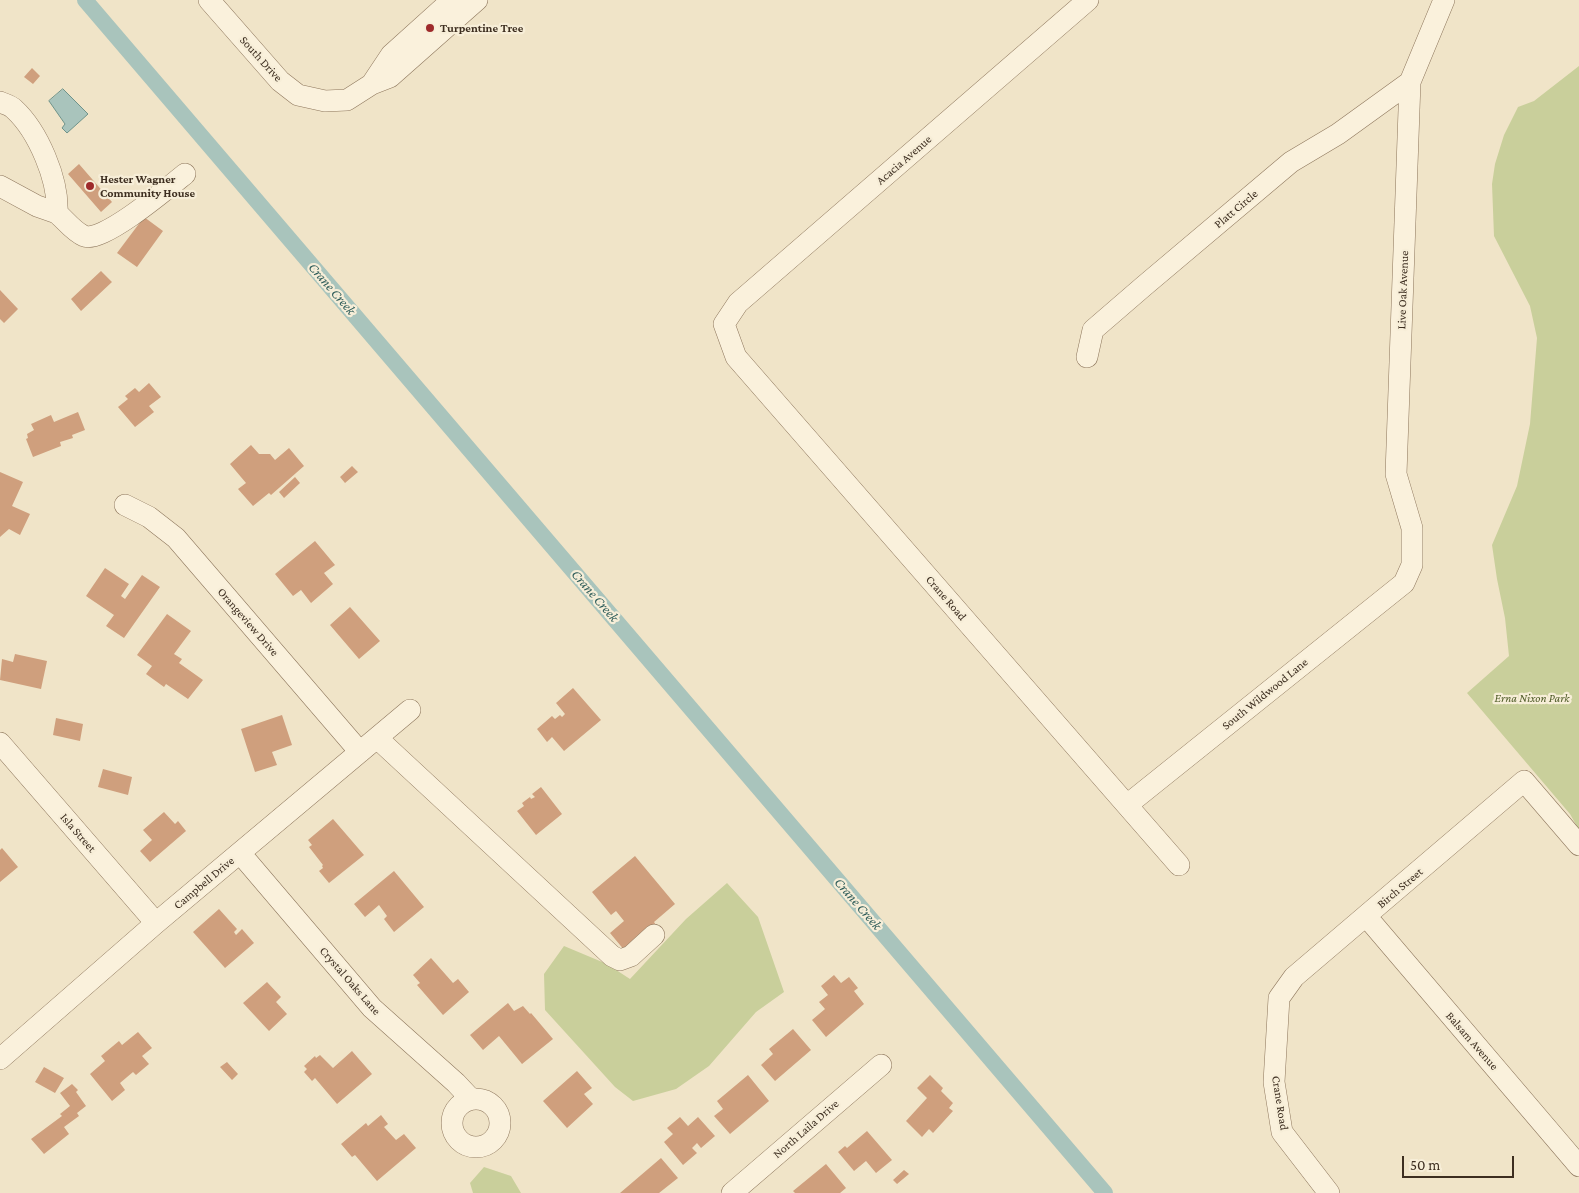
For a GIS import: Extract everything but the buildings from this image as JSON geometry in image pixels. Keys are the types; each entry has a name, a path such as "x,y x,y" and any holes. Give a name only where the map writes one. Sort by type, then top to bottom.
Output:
{"street":[{"name":"South Drive","path":"209,0 280,81 298,95 325,101 346,100 372,84 390,77 477,0"},
{"path":"372,84 391,55 452,0"},
{"name":"Acacia Avenue","path":"724,324 745,297 1088,0"},
{"name":"Live Oak Avenue","path":"1404,583 1412,565 1412,528 1396,474 1410,82 1444,0"},
{"name":"Platt Circle","path":"1088,357 1093,330 1137,292 1291,162 1338,134 1410,82"},
{"path":"0,102 13,107 32,131 48,163 58,199 57,213"},
{"path":"0,186 37,206 57,213 84,236 92,237 110,230 161,194 185,174"},
{"name":"Crane Road","path":"724,324 736,357 1179,865"},
{"name":"Orangeview Drive","path":"125,505 149,517 176,538 360,752"},
{"name":"South Wildwood Lane","path":"1127,805 1404,583"},
{"name":"Campbell Drive","path":"0,1059 156,923 410,710"},
{"path":"377,738 612,956 620,960 631,956 654,935"},
{"name":"Isla Street","path":"0,743 156,923"},
{"name":"Birch Street","path":"1279,998 1294,977 1524,781 1579,845"},
{"name":"Crystal Oaks Lane","path":"240,853 372,1008 456,1083 471,1099"},
{"name":"Balsam Avenue","path":"1366,916 1579,1166"},
{"name":"Crane Road","path":"1279,998 1274,1082 1282,1132 1330,1193"},
{"name":"North Laila Drive","path":"732,1193 881,1065"}],"green space":[{"name":"Erna Nixon Park","path":"1579,66 1579,830 1570,814 1467,693 1509,656 1505,618 1492,545 1517,486 1530,424 1537,338 1530,306 1494,236 1492,184 1495,164 1504,135 1518,107 1534,101"},
{"path":"727,883 758,917 784,992 756,1012 709,1066 676,1089 633,1101 615,1087 545,1010 544,974 564,946 607,964 630,979 686,919"},
{"path":"484,1167 511,1176 521,1193 473,1193 470,1183"}],"water":[{"path":"63,89 88,114 67,133 62,128 65,124 49,101"}],"waterway":[{"name":"Crane Creek","path":"85,0 1105,1193"}],"place":[{"name":"Turpentine Tree","path":"430,28"},
{"name":"Hester Wagner Community House","path":"90,186"}]}
